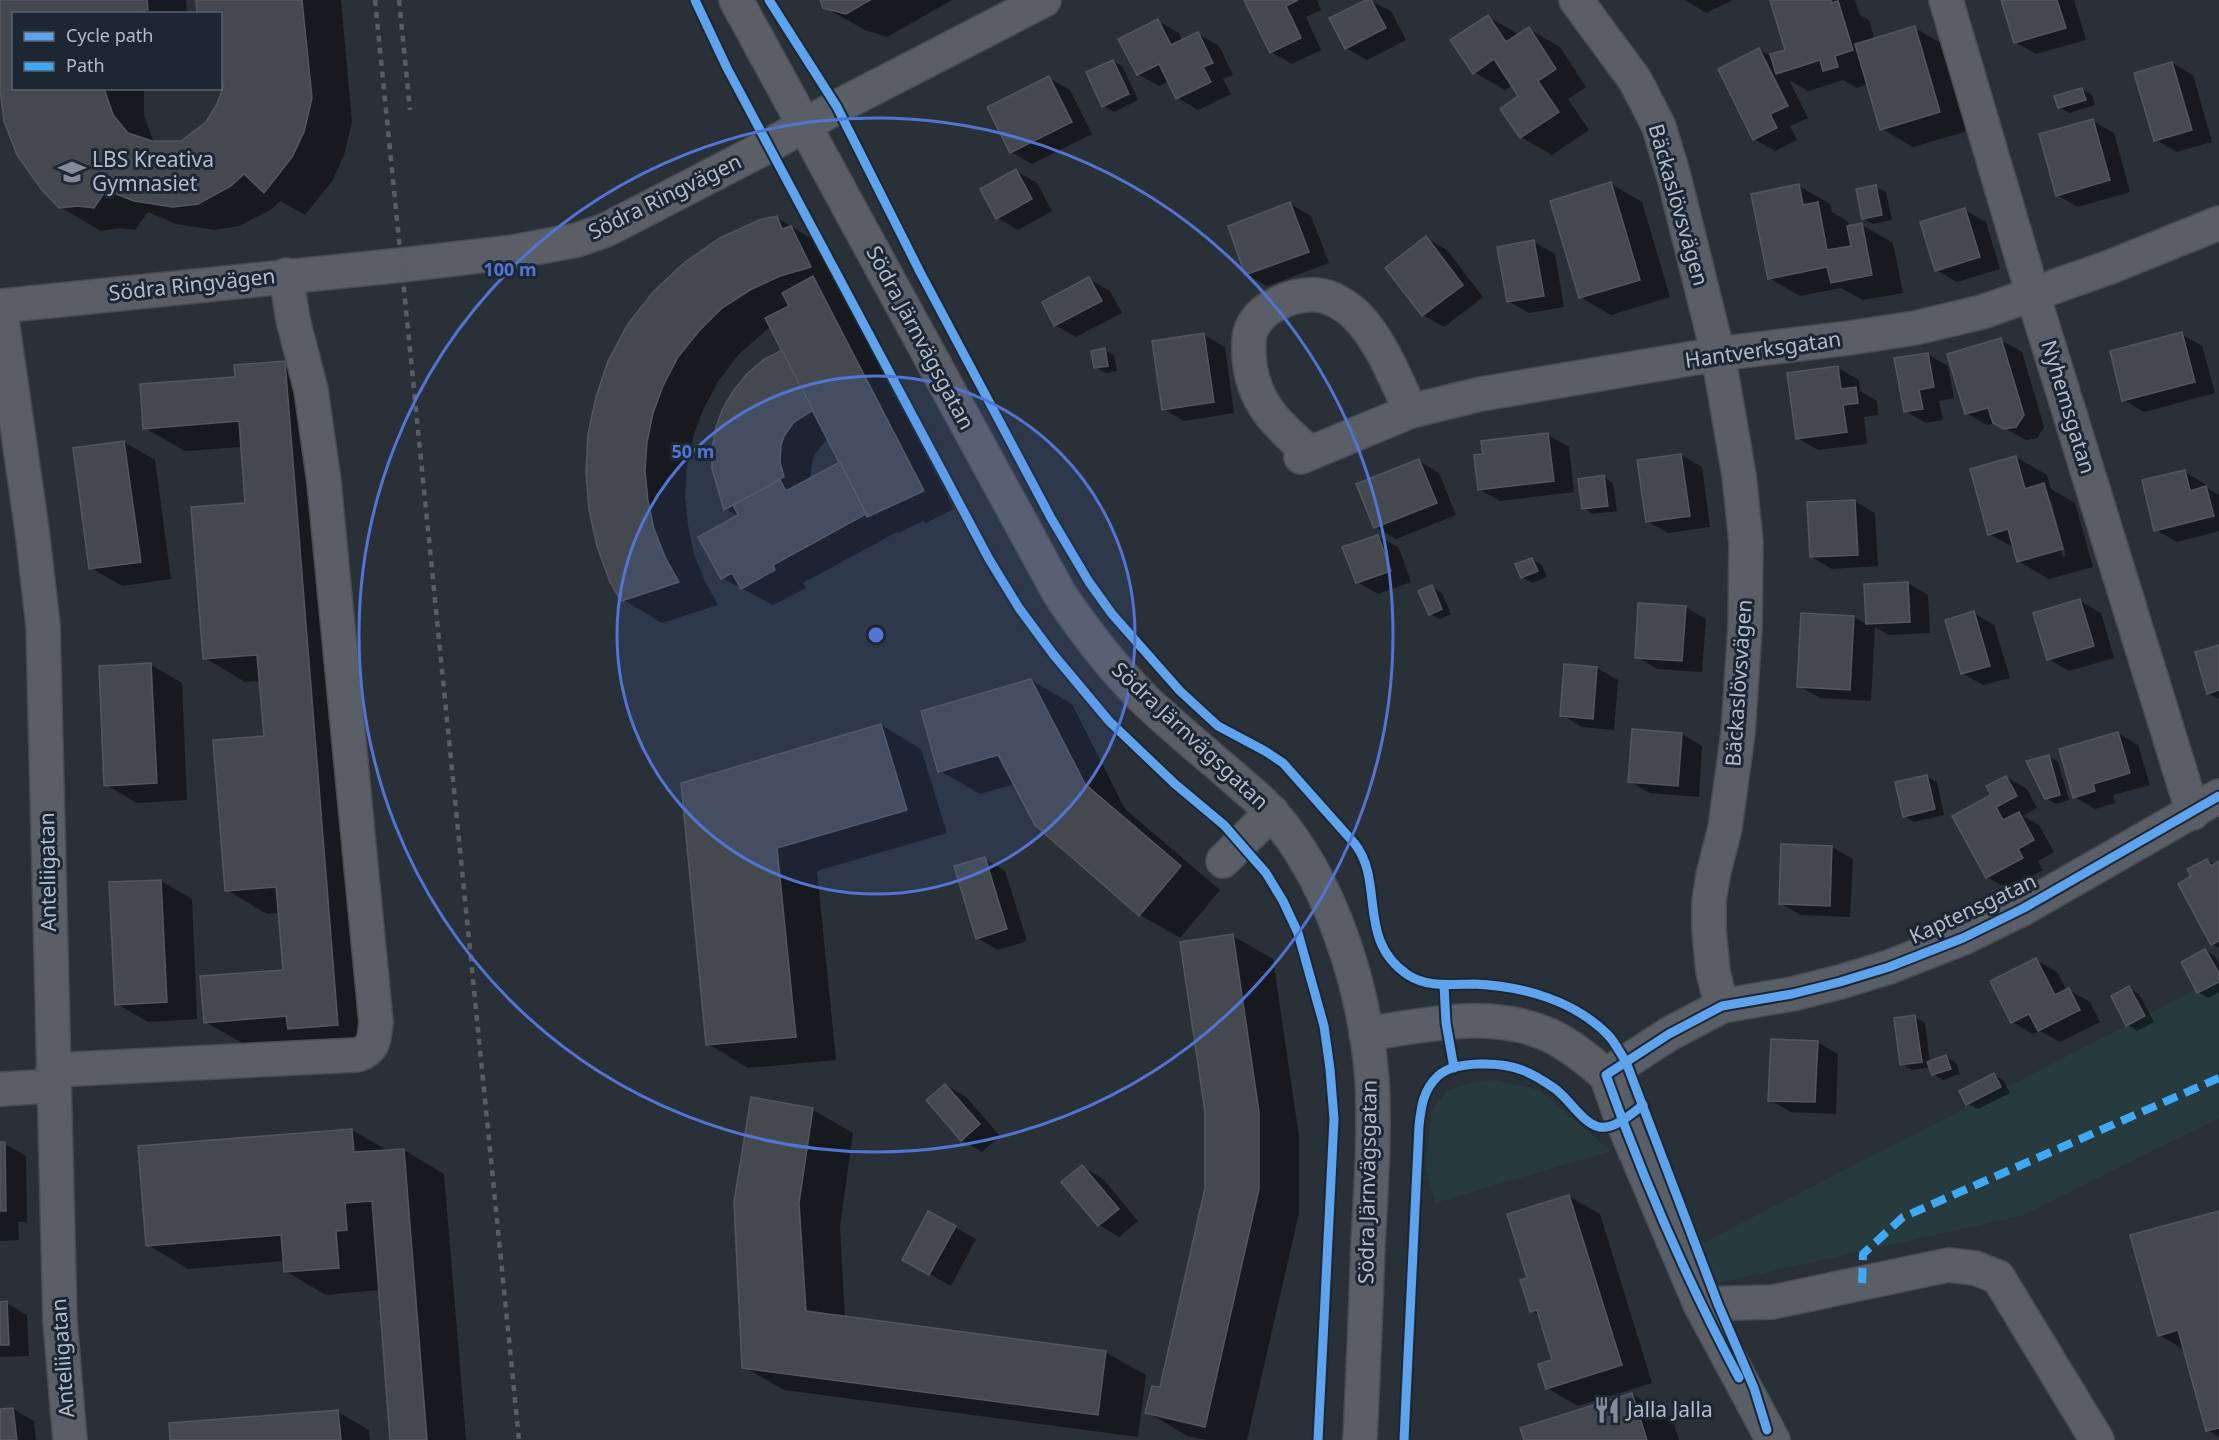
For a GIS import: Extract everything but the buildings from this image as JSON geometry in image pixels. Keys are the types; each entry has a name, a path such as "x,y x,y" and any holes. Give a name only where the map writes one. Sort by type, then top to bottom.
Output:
{"street":[{"name":"Södra Järnvägsgatan","path":"736,0 761,50 805,126 1059,593 1110,663 1144,699 1272,812 1295,842 1317,878 1334,914 1350,964 1366,1034 1371,1079 1373,1132 1360,1440"},
{"name":"Södra Ringvägen","path":"0,306 502,253 577,240 606,230 1044,0"},
{"name":"Bäckaslövsvägen","path":"1576,0 1635,80 1659,127 1674,177 1718,354 1739,475 1746,542 1745,628 1738,733 1725,828 1709,901 1713,972 1722,1006"},
{"name":"Nyhemsgatan","path":"1946,0 2033,295 2206,804"},
{"name":"Hantverksgatan","path":"1411,411 1375,339 1356,315 1336,300 1319,295 1291,298 1269,309 1257,319 1249,333 1250,370 1256,392 1269,414 1306,455 1411,411 1481,394 1718,354 1915,328 1982,312 2110,267 2219,223"},
{"path":"0,1089 54,1078 357,1055 367,1051 374,1042 376,1022 324,482 311,390 293,320 286,275"},
{"name":"Anteliigatan","path":"0,306 43,624 60,1320 70,1440"},
{"name":"Kaptensgatan","path":"1722,1006 1792,994 1840,982 1889,967 1963,938 2034,903 2206,804"},
{"path":"1223,861 1272,812"},
{"path":"1605,1075 1669,1034 1722,1006"},
{"path":"1366,1034 1446,1023 1499,1021 1521,1025 1550,1035 1577,1052 1605,1075 1700,1304 1773,1440"},
{"path":"1700,1304 1773,1302 1948,1264 1975,1268 1998,1277 2097,1440"}],"green space":[{"path":"2219,978 2219,1118 2021,1216 1700,1287 1693,1248"},
{"path":"1495,1080 1539,1090 1611,1151 1435,1203 1426,1167 1432,1110 1447,1091 1469,1083"}],"railway":[{"path":"375,0 519,1440"},
{"path":"399,0 410,110"}],"marked path":[{"path":"1862,1283 1863,1254 1903,1217 2219,1078"}],"cycle path":[{"path":"695,0 727,68 989,559 1019,608 1053,654 1109,721 1175,784 1224,825 1266,873 1283,901 1298,933 1324,1026 1334,1119 1318,1440"},
{"path":"769,0 837,107 920,272 1051,518 1089,582 1112,614 1180,691 1218,726 1283,763 1355,844 1364,859 1369,876 1376,928 1382,945 1392,961 1408,975 1424,982 1492,985 1546,997 1579,1013 1594,1023 1613,1041 1626,1062 1718,1304 1754,1388 1767,1430"},
{"path":"1739,1378 1701,1304 1667,1229 1606,1075 1669,1034 1722,1006 1792,994 1840,982 1889,967 1963,938 2024,908 2219,796"},
{"path":"1444,985 1446,1023 1454,1068"},
{"path":"1404,1440 1419,1126 1424,1099 1433,1081 1455,1067 1479,1064 1513,1067 1554,1088 1586,1120 1599,1127 1616,1124 1643,1105"}],"place":[{"name":"LBS Kreativa Gymnasiet","path":"72,172"},
{"name":"Jalla Jalla","path":"1607,1410"}]}
